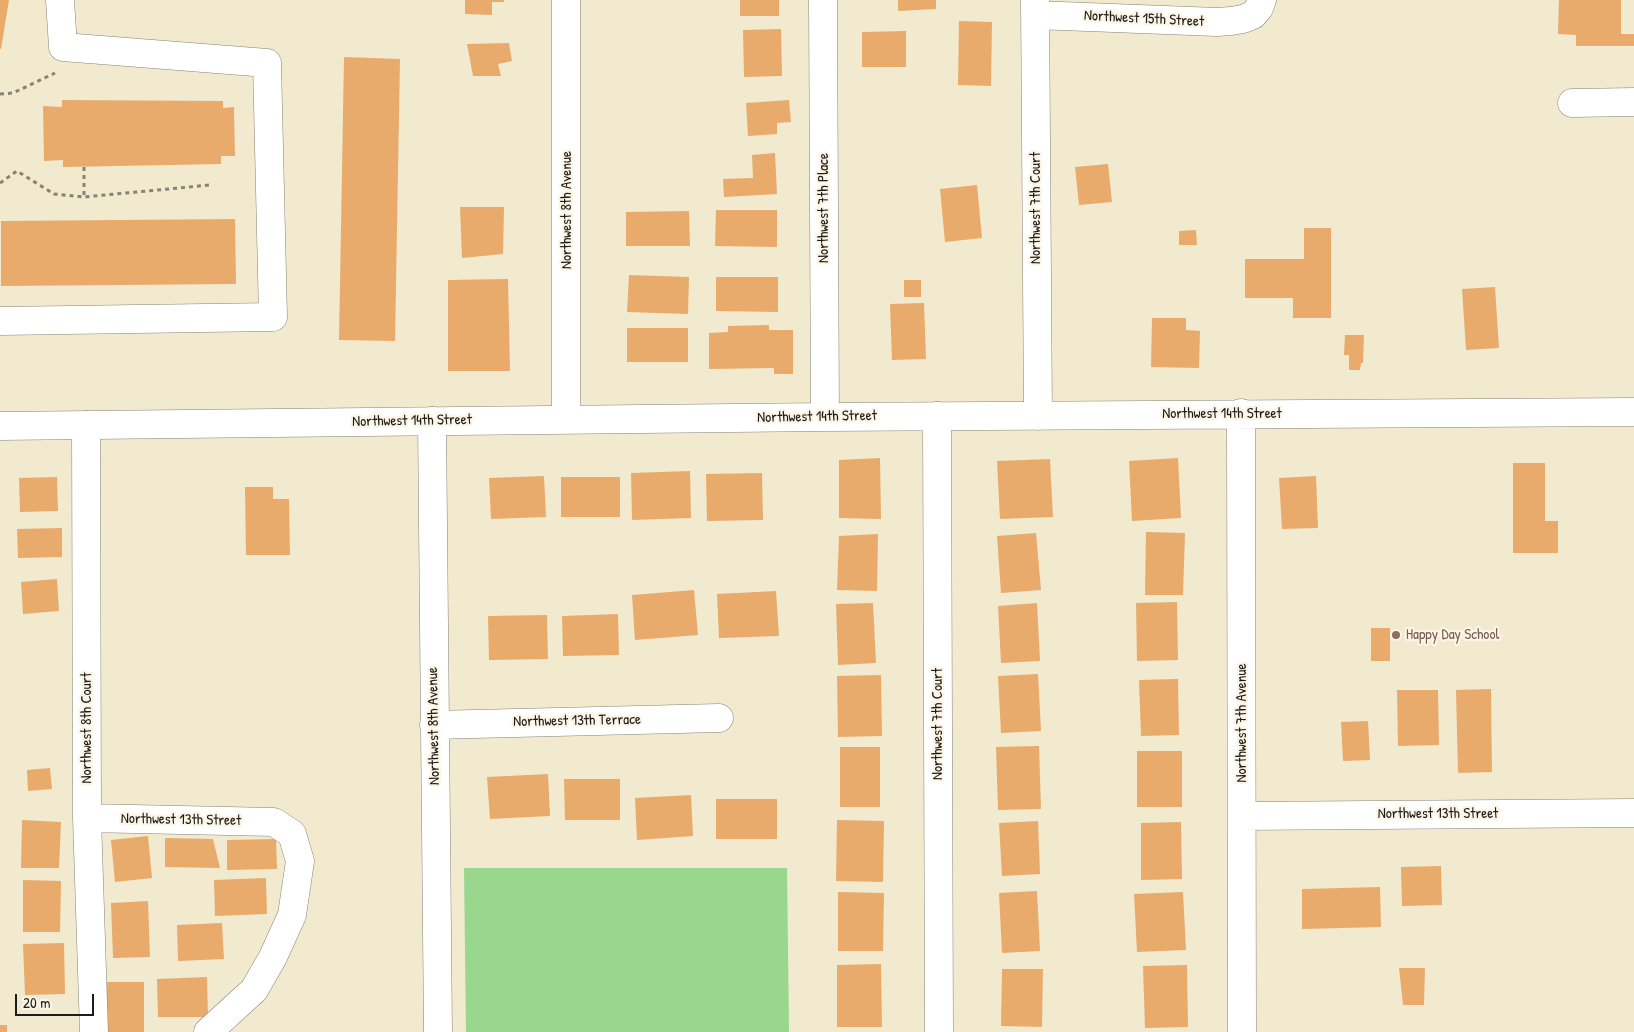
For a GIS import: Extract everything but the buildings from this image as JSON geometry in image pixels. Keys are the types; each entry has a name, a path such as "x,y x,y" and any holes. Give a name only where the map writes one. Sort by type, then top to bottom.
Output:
{"street":[{"path":"0,321 273,317 267,63 63,47 60,0"},
{"name":"Northwest 8th Avenue","path":"566,0 566,420"},
{"name":"Northwest 7th Place","path":"823,0 825,417"},
{"name":"Northwest 15th Street","path":"1035,7 1217,22 1243,20 1257,8"},
{"name":"Northwest 7th Court","path":"1035,7 1038,416"},
{"path":"1572,103 1634,102"},
{"name":"Northwest 14th Street","path":"0,426 1241,413 1634,412"},
{"name":"Northwest 7th Avenue","path":"1241,413 1242,1032"},
{"name":"Northwest 7th Court","path":"937,416 939,1032"},
{"name":"Northwest 8th Avenue","path":"432,421 438,1032"},
{"name":"Northwest 8th Court","path":"86,425 87,818 94,1032"},
{"name":"Northwest 13th Terrace","path":"434,725 720,718"},
{"name":"Northwest 13th Street","path":"1242,816 1634,813"},
{"name":"Northwest 13th Street","path":"87,818 274,822 292,834 300,860 292,915 273,957 254,990 208,1032"}],"path":[{"path":"0,94 13,93 56,72"},
{"path":"84,167 84,196"},
{"path":"0,183 17,171 54,194 84,196 210,185"}],"green space":[{"path":"464,868 787,868 789,1032 466,1032"}],"place":[{"name":"Happy Day School","path":"1396,635"}]}
